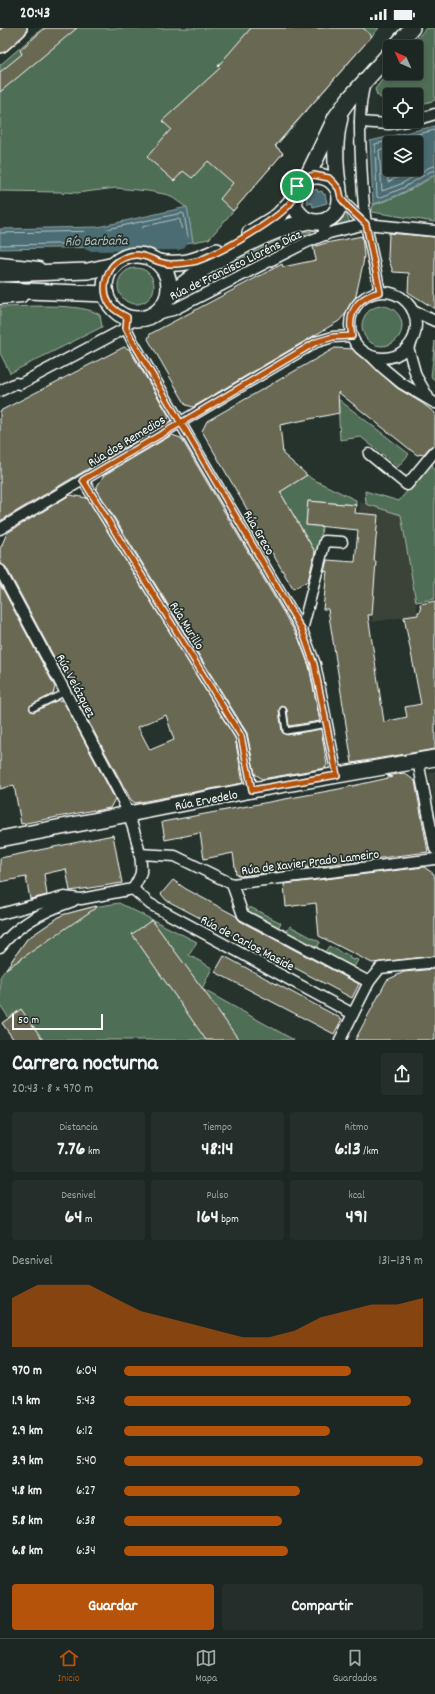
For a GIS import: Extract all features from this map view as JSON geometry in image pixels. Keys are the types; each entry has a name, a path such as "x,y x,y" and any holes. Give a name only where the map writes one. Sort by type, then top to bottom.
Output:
{"highway":[{"path":"0,43 17,28"}],"street":[{"path":"402,40 412,28"},
{"path":"319,226 298,212 294,199 297,186 307,177 336,117 349,99 383,61"},
{"path":"366,81 362,91 364,205 366,224 380,292"},
{"path":"0,391 16,383 20,384 127,323 155,314 178,287 209,266 265,234 294,224 319,226 336,213 340,206 340,193 335,159 338,126 341,114 349,99"},
{"path":"423,118 435,114"},
{"path":"362,125 383,124"},
{"path":"307,177 314,175 329,178 347,206 366,224 435,232"},
{"path":"158,262 170,264 198,260 231,245 278,216 294,199"},
{"name":"Rúa de Francisco Lloréns Díaz","path":"155,314 173,310 307,242 319,226 366,224"},
{"path":"0,274 65,272 100,269 114,265 131,255 140,255 150,257 158,262 164,270 168,279 169,289 167,299"},
{"path":"0,263 36,266 65,272"},
{"path":"114,265 106,278 106,294 110,304 127,323"},
{"path":"0,290 106,294"},
{"path":"372,357 393,357 408,347 414,339 416,321 413,311 408,302 400,296 390,292 380,292 366,297 355,307 350,322 352,336 356,345 401,383 432,400"},
{"path":"0,299 69,293"},
{"path":"413,311 435,321"},
{"name":"Rúa Greco","path":"127,323 180,422 302,630 314,664 328,724 337,775"},
{"name":"Rúa dos Remedios","path":"0,529 316,342 333,337 352,336"},
{"path":"408,347 416,376 432,400"},
{"path":"369,454 407,485 435,451"},
{"name":"Rúa Murillo","path":"83,480 241,736 252,790"},
{"path":"302,630 325,540 342,542"},
{"name":"Rúa Velázquez","path":"0,570 119,792 129,814"},
{"name":"Rúa Ervedelo","path":"0,839 252,790 435,758"},
{"path":"418,761 435,849"},
{"path":"0,947 16,930 42,914 81,898 134,889 140,874 141,863 129,814"},
{"name":"Rúa de Xavier Prado Lameiro","path":"139,854 175,856 232,884 435,859"},
{"path":"232,884 244,915 368,982"},
{"name":"Rúa de Carlos Maside","path":"134,889 150,904 353,1014"},
{"path":"0,914 64,897 81,898"},
{"path":"340,1040 368,982 380,968 435,962"}],"lane":[{"path":"34,708 66,692"},
{"path":"283,710 286,730 328,724"}],"shaded area":[{"path":"360,502 401,515 418,615 372,622 372,615 351,612"},
{"path":"435,771 435,807 429,773"}],"green space":[{"path":"43,28 379,28 276,146 283,153 209,239 193,242 187,208 169,195 148,191 116,188 77,193 65,192 63,194 61,192 0,191 0,65"},
{"path":"426,28 435,28 435,100 423,104 423,88 383,88 383,100 377,95 375,89 383,79 423,80 423,40 416,40"},
{"path":"435,175 435,222 372,212 373,205 405,192"},
{"path":"346,213 350,223 335,226 344,217"},
{"path":"305,231 312,232 285,245 279,240 237,261 236,259 278,238"},
{"path":"136,268 149,273 154,286 149,299 136,304 123,299 118,286 123,273"},
{"path":"52,306 80,308 100,315 102,327 10,373 0,353 0,307"},
{"path":"382,306 390,308 396,312 400,318 402,326 400,334 396,340 390,344 382,346 374,344 368,340 364,334 362,326 364,318 368,312 374,308"},
{"path":"435,341 435,380 431,377"},
{"path":"338,399 409,454 398,467 361,437 340,440"},
{"path":"431,461 435,472 435,599 416,602 401,515 366,504 365,491 399,501"},
{"path":"307,475 312,479 356,500 356,505 308,501 306,525 322,527 319,558 280,492"},
{"path":"119,903 197,942 189,955 212,968 202,989 294,1040 14,1040 2,1023 9,1018 0,1005 0,977 27,939 62,915 88,908"},
{"path":"250,907 281,923 277,929 247,913"},
{"path":"290,926 320,942 315,950 285,934"},
{"path":"329,946 343,954 344,953 350,956 349,958 358,960 352,971 323,955"}],"water":[{"path":"435,126 435,174 405,191 373,204 370,141 383,138 383,176 423,176 423,136 392,136"},
{"path":"317,189 318,192 322,191 323,194 325,194 327,203 313,207 312,203 308,204 305,195 309,195 308,192"},
{"path":"187,207 193,242 157,247 151,244 147,239 121,240 112,247 0,249 0,229 98,227"}],"building":[{"path":"45,28 77,28 0,92 0,72 22,54 20,50"},
{"path":"251,28 363,28 372,36 275,146 283,153 233,211 220,199 233,183 208,161 192,178 183,171 174,181 147,157 171,129 162,121 220,68 218,66"},
{"path":"389,233 435,237 435,309 408,292 409,273 393,272 388,257"},
{"path":"362,236 364,256 354,304 339,321 193,407 186,405 148,339 150,334 282,264 283,267 316,260 313,247"},
{"path":"124,347 129,349 169,416 167,422 0,521 0,411"},
{"path":"335,348 354,349 397,388 422,403 435,413 435,445 430,447 424,454 417,455 338,392 339,413 280,425 283,454 307,475 280,492 315,552 308,581 293,589 202,431 207,421"},
{"path":"172,435 181,438 299,639 309,666 320,721 289,726 287,709 282,706 279,710 282,732 287,735 321,729 327,765 325,768 262,779 255,774 247,733 96,488 104,475"},
{"path":"70,495 87,498 235,738 243,783 135,803 131,800 79,704 83,704 63,665 61,670 6,567 0,564 0,549 7,533","holes":["166,715 174,740 150,750 138,727"]},
{"path":"308,501 356,505 355,513 378,515 374,561 376,561 372,615 368,615 384,722 407,717 405,707 421,704 404,617 418,615 418,612 421,611 420,604 435,601 435,749 352,763 328,609 323,609 327,571 324,572 327,560 355,562 358,530 306,525"},
{"path":"0,584 55,687 53,694 31,705 30,710 34,712 58,700 63,701 115,799 110,808 21,824 14,785 0,789"},
{"path":"404,773 415,781 428,852 240,876 236,874 233,853 204,859 200,833 165,840 162,822 339,789 393,777 387,776"},
{"path":"113,835 122,883 70,891 66,869 44,874 47,895 30,899 26,877 0,882 0,858"},
{"path":"424,867 434,874 435,880 435,956 372,963 319,936 316,903 286,907 284,884"},
{"path":"173,880 186,889 236,916 240,921 359,984 352,998 166,900 161,894"},
{"path":"97,907 6,969 27,939 62,915"},
{"path":"152,920 239,1040 206,1040 132,934"},
{"path":"224,956 342,1019 334,1034 215,972"},
{"path":"435,969 435,1040 355,1040 387,980 404,972"},
{"path":"21,1009 43,1040 14,1040 2,1023"}],"waterway":[{"name":"Río Barbaña","path":"91,240 177,239"}],"route":[{"path":"297,186 294,193 294,199 278,216 231,245 198,260 186,263 170,264 158,262 150,257 131,255 114,265 109,271 105,286 110,304 118,312 127,317 126,328 133,342 180,422 186,431 302,630 314,664 328,724 337,775 278,787 252,790 241,736 83,480 180,422 196,414 316,342 333,337 352,336 350,326 351,317 355,307 361,300 370,294 380,292 375,274 366,224 347,206 341,198 339,189 329,178 322,175 314,175 307,177 297,186"}]}
